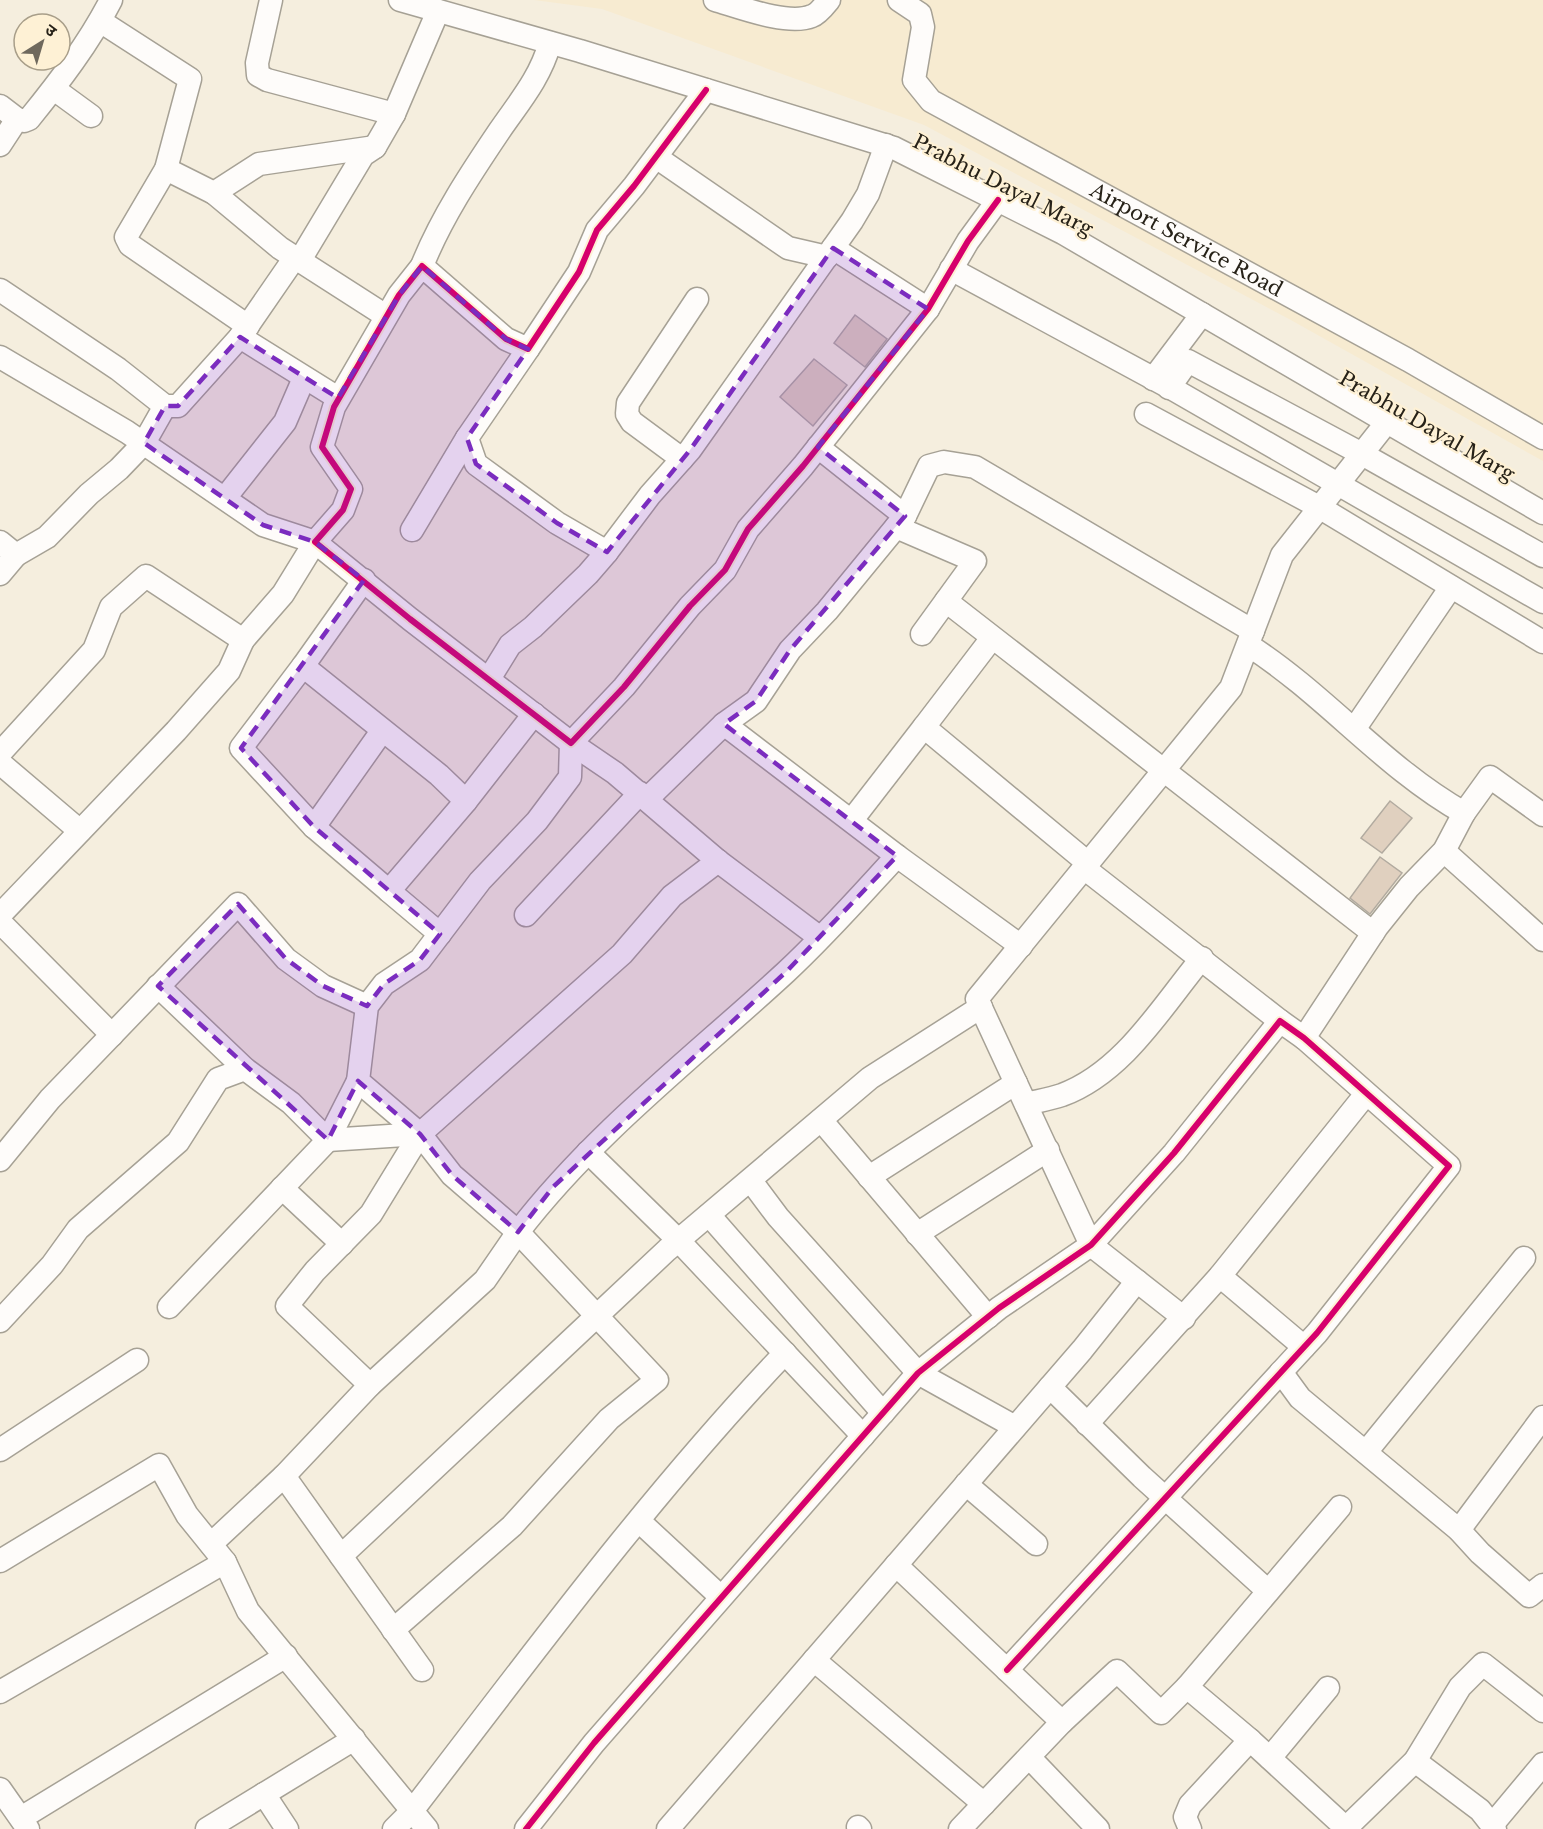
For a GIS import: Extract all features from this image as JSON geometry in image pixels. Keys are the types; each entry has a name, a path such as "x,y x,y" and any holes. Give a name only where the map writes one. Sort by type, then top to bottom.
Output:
{"street":[{"path":"0,145 9,112 24,122 29,119 54,89 100,21 111,0"},
{"path":"271,0 257,63 258,75 267,80 394,114"},
{"name":"Prabhu Dayal Marg","path":"400,0 886,145 1063,233 1543,513"},
{"path":"715,0 758,12 796,19 814,16 829,0"},
{"name":"Airport Service Road","path":"899,0 920,14 923,27 914,80 931,101 1408,360 1543,438"},
{"path":"0,290 118,369 165,406 178,406 244,332 291,262 300,260 363,155 375,147 394,114 438,11"},
{"path":"100,21 190,79"},
{"path":"0,915 230,671 243,640 283,594 315,542 343,510 351,489 322,447 339,398 386,316 422,266 434,235 501,130 533,86 544,64 550,43"},
{"path":"195,57 166,169 126,237 130,245 304,378 339,398"},
{"path":"54,89 91,116"},
{"path":"412,530 467,438 579,272 597,230 706,90"},
{"path":"489,679 510,645 557,604 607,552 650,495 682,459 868,195 886,145"},
{"path":"214,193 259,164 375,147"},
{"path":"656,157 788,248 830,252 928,309"},
{"path":"166,169 214,193 280,248 386,316"},
{"path":"169,1307 328,1140 358,1081 367,1006 384,984 420,960 480,881 537,821 570,777 571,743 624,687 690,606 725,570 748,529 818,447 928,309 951,269 998,200"},
{"path":"422,266 506,339 528,349"},
{"path":"951,269 1161,383 1543,602"},
{"path":"682,459 632,422 627,414 628,404 697,299"},
{"path":"1161,383 1202,314"},
{"path":"0,357 144,443 263,525 315,542 410,619 643,796 718,861 819,937"},
{"path":"1161,383 1188,361 1362,454 1543,556"},
{"path":"225,498 285,422 304,378"},
{"path":"0,574 8,549 47,537 144,443 165,406"},
{"path":"1146,414 1319,507 1543,642"},
{"path":"1184,1318 1091,1245 977,999 1231,688 1282,555 1387,422"},
{"path":"467,438 476,464 557,523 607,552"},
{"path":"818,447 900,522 975,561 922,633"},
{"path":"526,915 572,863 643,796 724,724 756,701 790,650 827,611 900,522 929,466 944,462 975,467 1251,638 1409,777 1464,813"},
{"path":"0,753 94,650 111,608 146,576 243,640"},
{"path":"364,580 303,666 241,747 314,828 440,934"},
{"path":"1355,728 1451,587"},
{"path":"946,601 1373,933"},
{"path":"852,820 992,638"},
{"path":"303,666 439,775 466,801"},
{"path":"389,891 466,801 534,714"},
{"path":"724,724 897,856 1021,946"},
{"path":"924,728 1086,866 1304,1038 1449,1166 1304,1347 1007,1670"},
{"path":"314,828 382,730"},
{"path":"0,763 80,831"},
{"path":"1304,1038 1373,933 1409,887 1444,851 1464,813 1490,777 1543,815"},
{"path":"1444,851 1543,940"},
{"path":"211,1544 284,1476 370,1385 485,1280 553,1186 749,1003 787,971 897,856"},
{"path":"370,1385 287,1306 315,1271 371,1214 420,1134 622,954 672,896 718,861"},
{"path":"0,1160 50,1100 238,904 286,959 323,986 367,1006"},
{"path":"0,922 112,1035"},
{"path":"1026,1104 1063,1094 1100,1074 1161,1012 1202,958"},
{"path":"158,986 245,1069 291,1103 328,1140 420,1134"},
{"path":"341,1556 678,1240 870,1078 981,1006"},
{"path":"526,1829 594,1743 918,1373 988,1317 1091,1245 1174,1153 1280,1020"},
{"path":"0,1322 52,1265 78,1229 178,1142 218,1080 245,1069"},
{"path":"358,1081 420,1134 452,1174 518,1232 657,1380 609,1419 512,1526 393,1630"},
{"path":"869,1177 1016,1083"},
{"path":"1087,1424 1220,1276 1366,1094"},
{"path":"821,1120 988,1317"},
{"path":"917,1234 1048,1150"},
{"path":"588,1152 678,1240 863,1436"},
{"path":"751,1180 778,1217 918,1373 1015,1427"},
{"path":"282,1188 342,1244"},
{"path":"709,1215 883,1413"},
{"path":"1366,1452 1524,1258"},
{"path":"1220,1276 1304,1347"},
{"path":"668,1829 1050,1387 1137,1281"},
{"path":"394,1829 412,1811 562,1614 723,1418 785,1353"},
{"path":"0,1450 136,1360"},
{"path":"1281,1372 1300,1398 1459,1530 1480,1553 1529,1596 1543,1585"},
{"path":"1050,1387 1268,1591"},
{"path":"1459,1530 1543,1417"},
{"path":"0,1561 159,1465 187,1515 225,1562 248,1611 427,1829"},
{"path":"284,1476 422,1670"},
{"path":"966,1484 1035,1544"},
{"path":"960,1829 1062,1722 1117,1671 1161,1713 1187,1687 1340,1507"},
{"path":"639,1521 721,1597"},
{"path":"0,1692 225,1562"},
{"path":"896,1565 1062,1722"},
{"path":"0,1789 24,1824 286,1656"},
{"path":"814,1660 984,1804"},
{"path":"1187,1687 1250,1740 1347,1829 1415,1761 1460,1687 1484,1664 1543,1711"},
{"path":"1270,1758 1328,1688"},
{"path":"207,1829 354,1739"},
{"path":"1190,1829 1185,1817 1190,1805 1250,1740"},
{"path":"1029,1757 1098,1829"},
{"path":"1415,1761 1480,1810 1493,1827 1543,1764"},
{"path":"264,1794 287,1829"}],"highlighted area":[{"path":"833,248 928,309 818,447 905,516 790,650 756,701 724,724 897,856 787,971 553,1187 518,1232 452,1175 420,1134 358,1081 328,1140 158,986 238,904 286,959 323,986 367,1006 384,984 420,960 440,934 314,827 241,748 364,580 315,542 263,525 144,443 165,406 178,406 240,337 338,398 399,295 422,266 506,339 528,349 467,438 476,464 557,523 607,552 690,450"}],"shaded area":[{"path":"534,0 1543,0 1543,461 1289,319 924,125 602,9"}],"building":[{"path":"855,315 887,339 865,367 834,343"},
{"path":"814,359 847,385 813,426 780,397"},
{"path":"1390,801 1412,818 1382,853 1361,838"},
{"path":"1380,857 1402,873 1370,914 1350,898"}],"cycle path":[{"path":"706,90 634,186 597,230 579,272 528,349 506,339 422,266 399,295 334,407 322,447 351,489 343,510 315,542 410,619 571,743 624,687 690,606 725,570 748,529 803,466 928,309 968,241 998,200"},
{"path":"526,1829 594,1743 918,1373 999,1308 1091,1245 1174,1153 1280,1021 1304,1038 1449,1166 1317,1333 1007,1670"}]}
